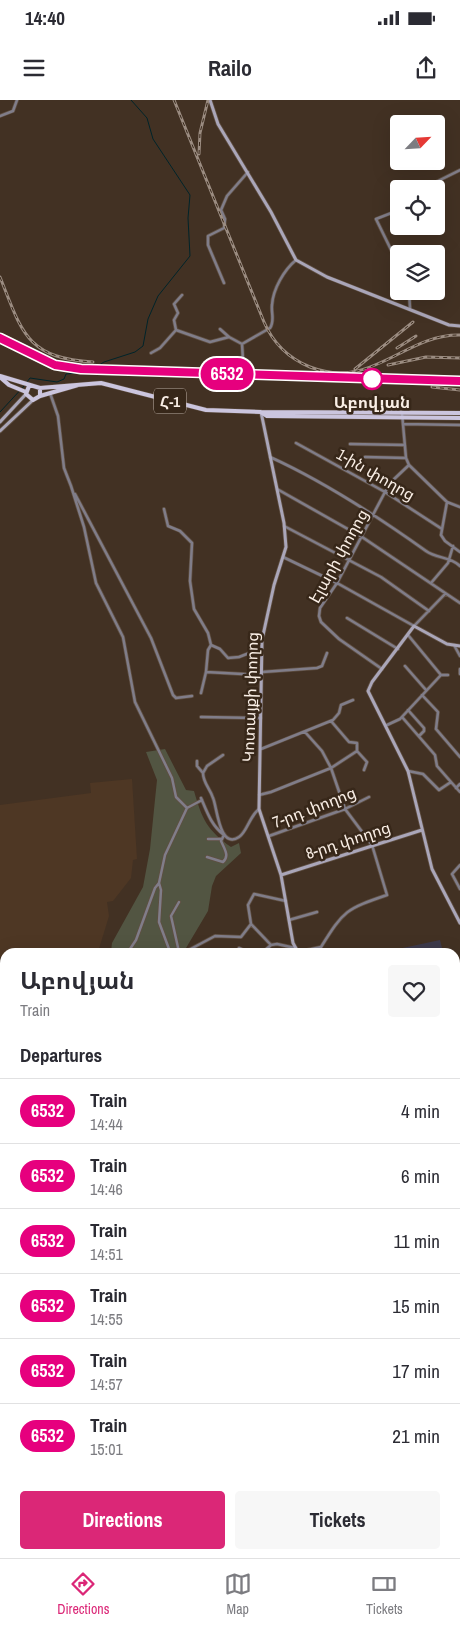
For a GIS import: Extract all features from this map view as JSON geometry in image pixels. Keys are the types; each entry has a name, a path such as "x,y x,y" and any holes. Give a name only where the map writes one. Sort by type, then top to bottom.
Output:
{"main road":[{"name":"Հ-1","path":"0,377 29,386 34,384 40,388 102,383 206,410 460,418"},
{"name":"Հ-1","path":"0,377 8,385 26,393 33,400 40,396 80,384"},
{"path":"26,393 29,386"},
{"path":"40,388 40,396"},
{"name":"Հ-1","path":"402,415 460,413"}],"street":[{"path":"0,116 12,111 17,100"},
{"path":"210,100 218,124 248,172 296,260 327,277 410,308 449,325 460,326"},
{"path":"440,180 460,170"},
{"path":"224,283 208,245 208,236 224,228 225,219 221,210 227,196 248,172"},
{"path":"390,214 376,219 390,248"},
{"path":"242,344 270,328 273,324 272,304 278,285 288,266 296,260"},
{"path":"176,330 174,320 178,313 174,304 182,295"},
{"path":"410,300 410,308"},
{"path":"220,328 228,337 242,344"},
{"path":"176,330 210,342 228,337"},
{"path":"151,353 160,348 176,330"},
{"path":"238,364 243,360 242,344"},
{"path":"0,422 26,393"},
{"path":"50,393 58,416 64,468 84,527 96,583 123,637 135,702 172,778 176,797 187,808"},
{"path":"0,431 33,400"},
{"name":"Կոտայքի փողոց","path":"261,412 284,526 286,547 274,585 262,648 259,795 260,809 267,837 281,875 295,948"},
{"path":"402,415 406,458 409,465 447,502 460,507"},
{"path":"403,424 460,425"},
{"name":"1-ին փողոց","path":"296,442 385,492 442,528"},
{"path":"350,444 405,445"},
{"path":"269,456 374,516 431,554 450,558 460,566"},
{"path":"365,457 406,458"},
{"name":"Էլարի փողոց","path":"382,668 339,639 321,622 319,616 320,608 337,583 391,482 409,465"},
{"path":"71,486 151,638 172,695 176,698 192,696"},
{"path":"277,489 362,537 460,603"},
{"path":"447,502 442,538 460,552"},
{"path":"164,509 168,526 180,531 192,544 190,581 194,609 208,633 211,645 208,650 206,672 201,693"},
{"path":"284,526 296,530 348,561 381,577 429,611"},
{"path":"431,583 446,568 453,546"},
{"path":"283,557 337,583 441,641 454,646 460,646"},
{"path":"445,593 414,626 382,668 368,692 387,725 408,771 432,869 460,923"},
{"path":"348,618 398,649"},
{"path":"408,635 441,675"},
{"path":"211,645 220,649 225,656 233,658 262,648"},
{"path":"454,646 460,656"},
{"path":"206,672 262,673 317,668 322,666 327,653"},
{"path":"405,666 426,690"},
{"path":"460,669 460,674"},
{"path":"387,725 402,717 441,675 448,675"},
{"path":"422,695 438,712 436,729 460,757"},
{"path":"261,749 330,721 340,713 342,705 354,700"},
{"path":"408,710 424,728 419,736"},
{"path":"201,717 261,718"},
{"path":"402,717 436,755 437,766 460,792"},
{"path":"330,721 349,742 357,743 357,751 367,762 364,770"},
{"path":"305,732 322,751 331,768 345,809 372,845 387,895 354,906 340,917 321,947 316,948"},
{"path":"259,795 331,768 357,751"},
{"path":"202,773 207,766 222,755"},
{"path":"197,761 197,766 202,773 204,782 214,799 216,814 224,835"},
{"path":"408,771 423,774 439,790 451,782"},
{"path":"456,788 460,784"},
{"name":"7-րդ փողոց","path":"267,837 345,809 369,797"},
{"path":"131,948 136,940 159,883 165,855 187,808 202,799 206,812 217,829 232,839 242,835 250,817 260,809"},
{"name":"8-րդ փողոց","path":"281,875 422,830"},
{"path":"208,839 222,838"},
{"path":"207,857 222,862 226,860 227,852 222,838"},
{"path":"460,866 452,874 460,889"},
{"path":"159,883 161,890 159,922 169,948"},
{"path":"271,945 251,924 248,905 252,895 257,894 286,900"},
{"path":"177,948 171,916 179,902"},
{"path":"289,920 317,912"},
{"path":"192,948 215,936 241,937 251,924"},
{"path":"268,948 271,945 278,944 295,948"}],"shaded area":[{"path":"132,779 137,859 133,860 131,878 113,901 107,902 109,916 99,948 0,948 0,805 91,793 90,783"},
{"path":"440,940 442,948 403,948"}],"green space":[{"path":"165,749 186,790 194,791 206,823 216,835 231,847 239,843 241,853 216,876 212,886 208,911 186,948 111,948 112,943 143,887 150,849 157,780 146,752"}],"waterway":[{"path":"27,382 30,378 57,382 64,379 66,374 88,372 104,362 135,352 143,346 148,319 158,296 190,256 188,218 190,195 153,139 147,118 131,100"},
{"path":"0,412 25,385"}],"railway":[{"path":"174,100 264,322 272,337 288,354 310,367 332,372 352,372 387,360 422,343 440,337 460,335"},
{"path":"199,154 200,133 208,100"},
{"path":"0,277 14,313 30,339 40,348 53,355 93,362"},
{"path":"355,369 413,322"},
{"path":"397,348 416,336"},
{"path":"0,338 55,365 81,369 460,381"},
{"path":"388,365 426,357 460,358"},
{"path":"432,387 460,390"}],"train":[{"name":"6532","path":"0,338 55,365 81,369 444,382 460,381"}],"place":[{"name":"Աբովյան","path":"372,379"}]}
